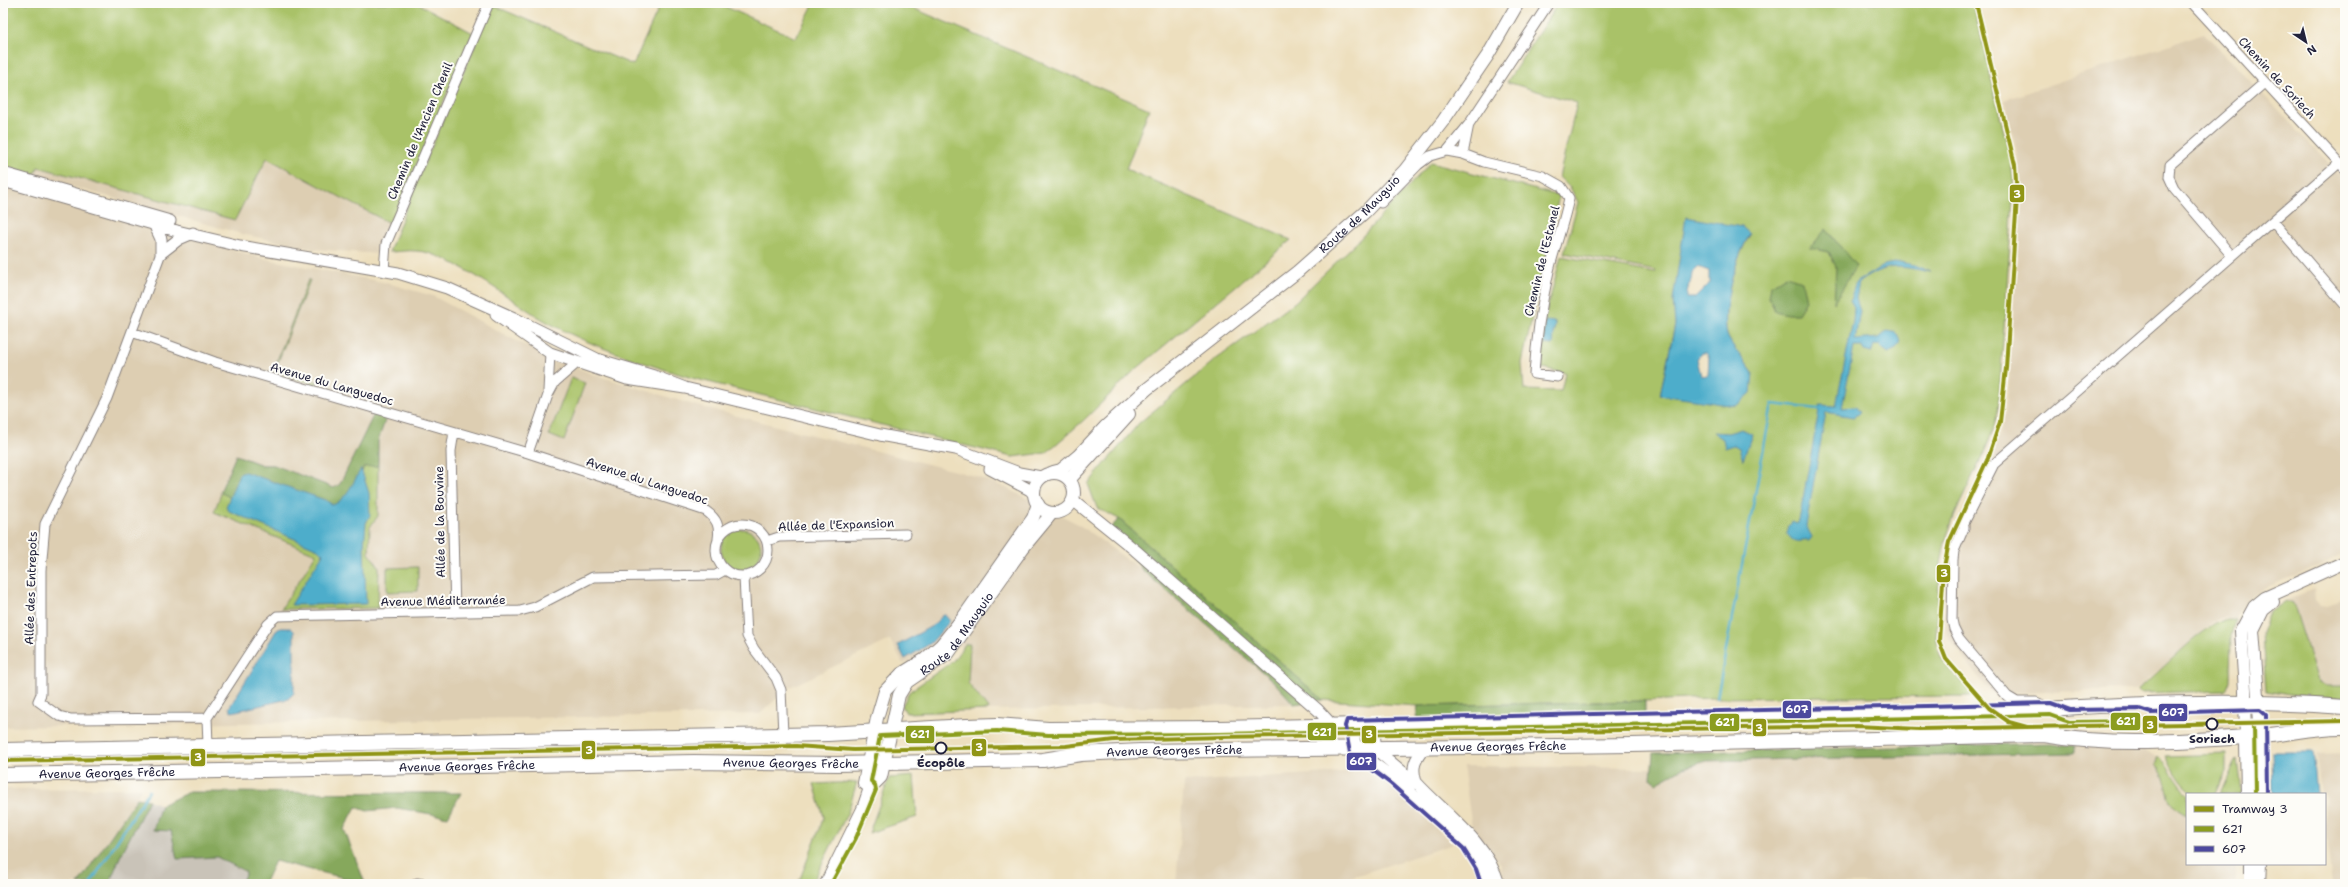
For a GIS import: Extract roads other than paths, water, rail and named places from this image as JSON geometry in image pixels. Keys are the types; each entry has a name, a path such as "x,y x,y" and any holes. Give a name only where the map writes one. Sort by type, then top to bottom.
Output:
{"main road":[{"name":"Route de Mauguio","path":"1506,27 1518,3"},
{"name":"Route de Mauguio","path":"1047,475 1061,470 1078,456 1105,427 1177,366 1334,241 1365,212 1409,164 1448,114 1506,27 1524,3"},
{"name":"Route de Mauguio","path":"1070,479 1177,366"},
{"path":"1059,473 1070,479 1074,489 1074,500 1065,510 1052,513 1036,499 1037,482 1047,475 1059,473"},
{"name":"Route de Mauguio","path":"1036,499 1033,518 962,619 934,652 891,683 881,702 868,763 864,783 870,788 881,776 898,695 907,682 948,654 1022,548 1052,513"},
{"path":"2260,793 2260,736 2252,703 2241,631 2254,607 2277,591 2312,578 2345,562"},
{"path":"2247,793 2246,737 2252,703 2252,630 2263,610 2280,598 2345,571"},
{"name":"Avenue Georges Frêche","path":"3,750 783,734 997,725 1048,730 1986,712 2119,705 2252,703 2345,707"},
{"path":"1351,724 1354,749"},
{"path":"1372,724 1374,748"},
{"name":"Avenue Georges Frêche","path":"3,775 694,762 884,763 1043,760 1081,754 1140,751 1354,749 2044,735 2079,741 2246,737 2302,729 2345,727"},
{"path":"826,883 863,809 870,788"},
{"path":"2251,865 2251,884"},
{"path":"2259,884 2260,865"}],"street":[{"name":"Chemin de l'Ancien Chenil","path":"384,271 386,244 489,3"},
{"path":"1447,151 1469,124 1549,3"},
{"name":"Chemin de Soriech","path":"2192,3 2342,166"},
{"path":"2232,256 2174,188 2169,177 2170,165 2264,83"},
{"path":"1334,241 1379,205 1418,165 1430,156 1447,151 1463,154 1469,124"},
{"name":"Chemin de l'Estanel","path":"1463,154 1484,162 1543,176 1561,186 1569,198 1564,223 1550,270 1537,334 1534,374 1558,377"},
{"path":"2051,709 2036,702 2017,702 2007,696 1959,639 1954,629 1952,620 1954,551 1964,528 1964,523 1994,464 2232,256 2342,166"},
{"path":"3,173 181,224 185,232"},
{"path":"3,181 154,224 266,251 398,273 447,288 484,306 514,318 597,359 685,388"},
{"path":"2273,221 2345,305"},
{"path":"154,224 162,249"},
{"path":"162,249 185,232"},
{"path":"162,249 171,244 185,232"},
{"name":"Allée des Entrepots","path":"162,249 107,398 45,524 41,570 41,694 38,701 58,716 71,719 207,718"},
{"path":"484,306 550,353 627,379 685,388 928,445 956,449 1019,473 1047,475"},
{"name":"Avenue du Languedoc","path":"132,332 215,362 528,453 706,511 715,518 719,526 718,539"},
{"path":"556,340 566,355 577,362"},
{"path":"550,353 579,356 610,368 625,368"},
{"path":"548,395 550,353"},
{"path":"528,453 548,395 555,382 577,362"},
{"name":"Allée de la Bouvine","path":"454,432 451,451 455,612"},
{"path":"928,445 988,468 1030,490 1036,499"},
{"path":"1074,500 1135,550 1318,710 1332,725"},
{"path":"745,524 759,529 767,541 769,549 766,563 757,572 744,577 731,574 725,570 716,556 718,539 730,527 745,524"},
{"name":"Allée de l'Expansion","path":"767,541 779,537 906,534"},
{"name":"Avenue Méditerranée","path":"207,718 268,624 277,616 523,610 535,607 592,577 716,575 725,570"},
{"path":"744,577 746,631 754,649 773,674 781,690 783,734"},
{"path":"207,718 208,745"},
{"path":"1425,747 1414,760 1416,782 1475,841 1489,860 1498,884"},
{"path":"1374,748 1422,788"},
{"path":"1354,749 1395,779 1468,844 1482,867 1487,884"}],"water":[{"path":"1686,217 1742,227 1750,234 1739,256 1731,283 1726,311 1727,335 1735,349 1753,373 1751,393 1736,406 1660,395 1675,325 1673,300","holes":["1698,267 1709,271 1709,284 1695,298 1687,298 1687,291 1692,272","1701,353 1706,353 1709,357 1708,375 1701,376 1697,359"]},
{"path":"1900,262 1915,265 1931,272 1901,267 1886,268 1859,282 1856,299 1860,311 1855,340 1878,338 1887,331 1897,334 1901,343 1896,349 1888,353 1882,349 1880,344 1874,345 1871,353 1864,351 1862,347 1854,347 1842,408 1856,407 1860,413 1853,417 1826,412 1806,526 1812,537 1809,541 1794,541 1787,533 1792,522 1797,524 1799,521 1820,405 1836,406 1853,321 1854,307 1850,300 1856,282 1884,265"},
{"path":"1545,321 1555,322 1553,345 1544,344"},
{"path":"1742,429 1752,434 1743,460 1739,448 1734,445 1725,448 1723,439 1713,432 1728,433"},
{"path":"361,469 369,493 370,515 366,523 364,545 366,604 291,605 323,554 318,549 229,511 226,507 239,474 245,472 325,500 333,505 338,503 346,495"},
{"path":"944,614 950,621 931,643 905,659 898,645 932,626"},
{"path":"280,628 291,628 294,631 294,693 288,699 232,712 229,708 276,631"},
{"path":"2272,752 2313,752 2317,793 2273,793"}],"waterway":[{"path":"1717,698 1772,404 1819,409"},
{"path":"90,884 149,791"}],"tram line":[{"name":"3","path":"1976,3 2015,165 2017,197 2006,368 2000,422 1988,458 1949,542 1944,567 1939,641 1946,659 1989,708 2009,722 2027,727"},
{"name":"3","path":"3,761 796,746 853,750 1066,746 1114,740 1222,737 1856,726 1919,729 2345,721"}],"place":[{"name":"Soriech","path":"2212,724"},
{"name":"Écopôle","path":"941,748"}]}
